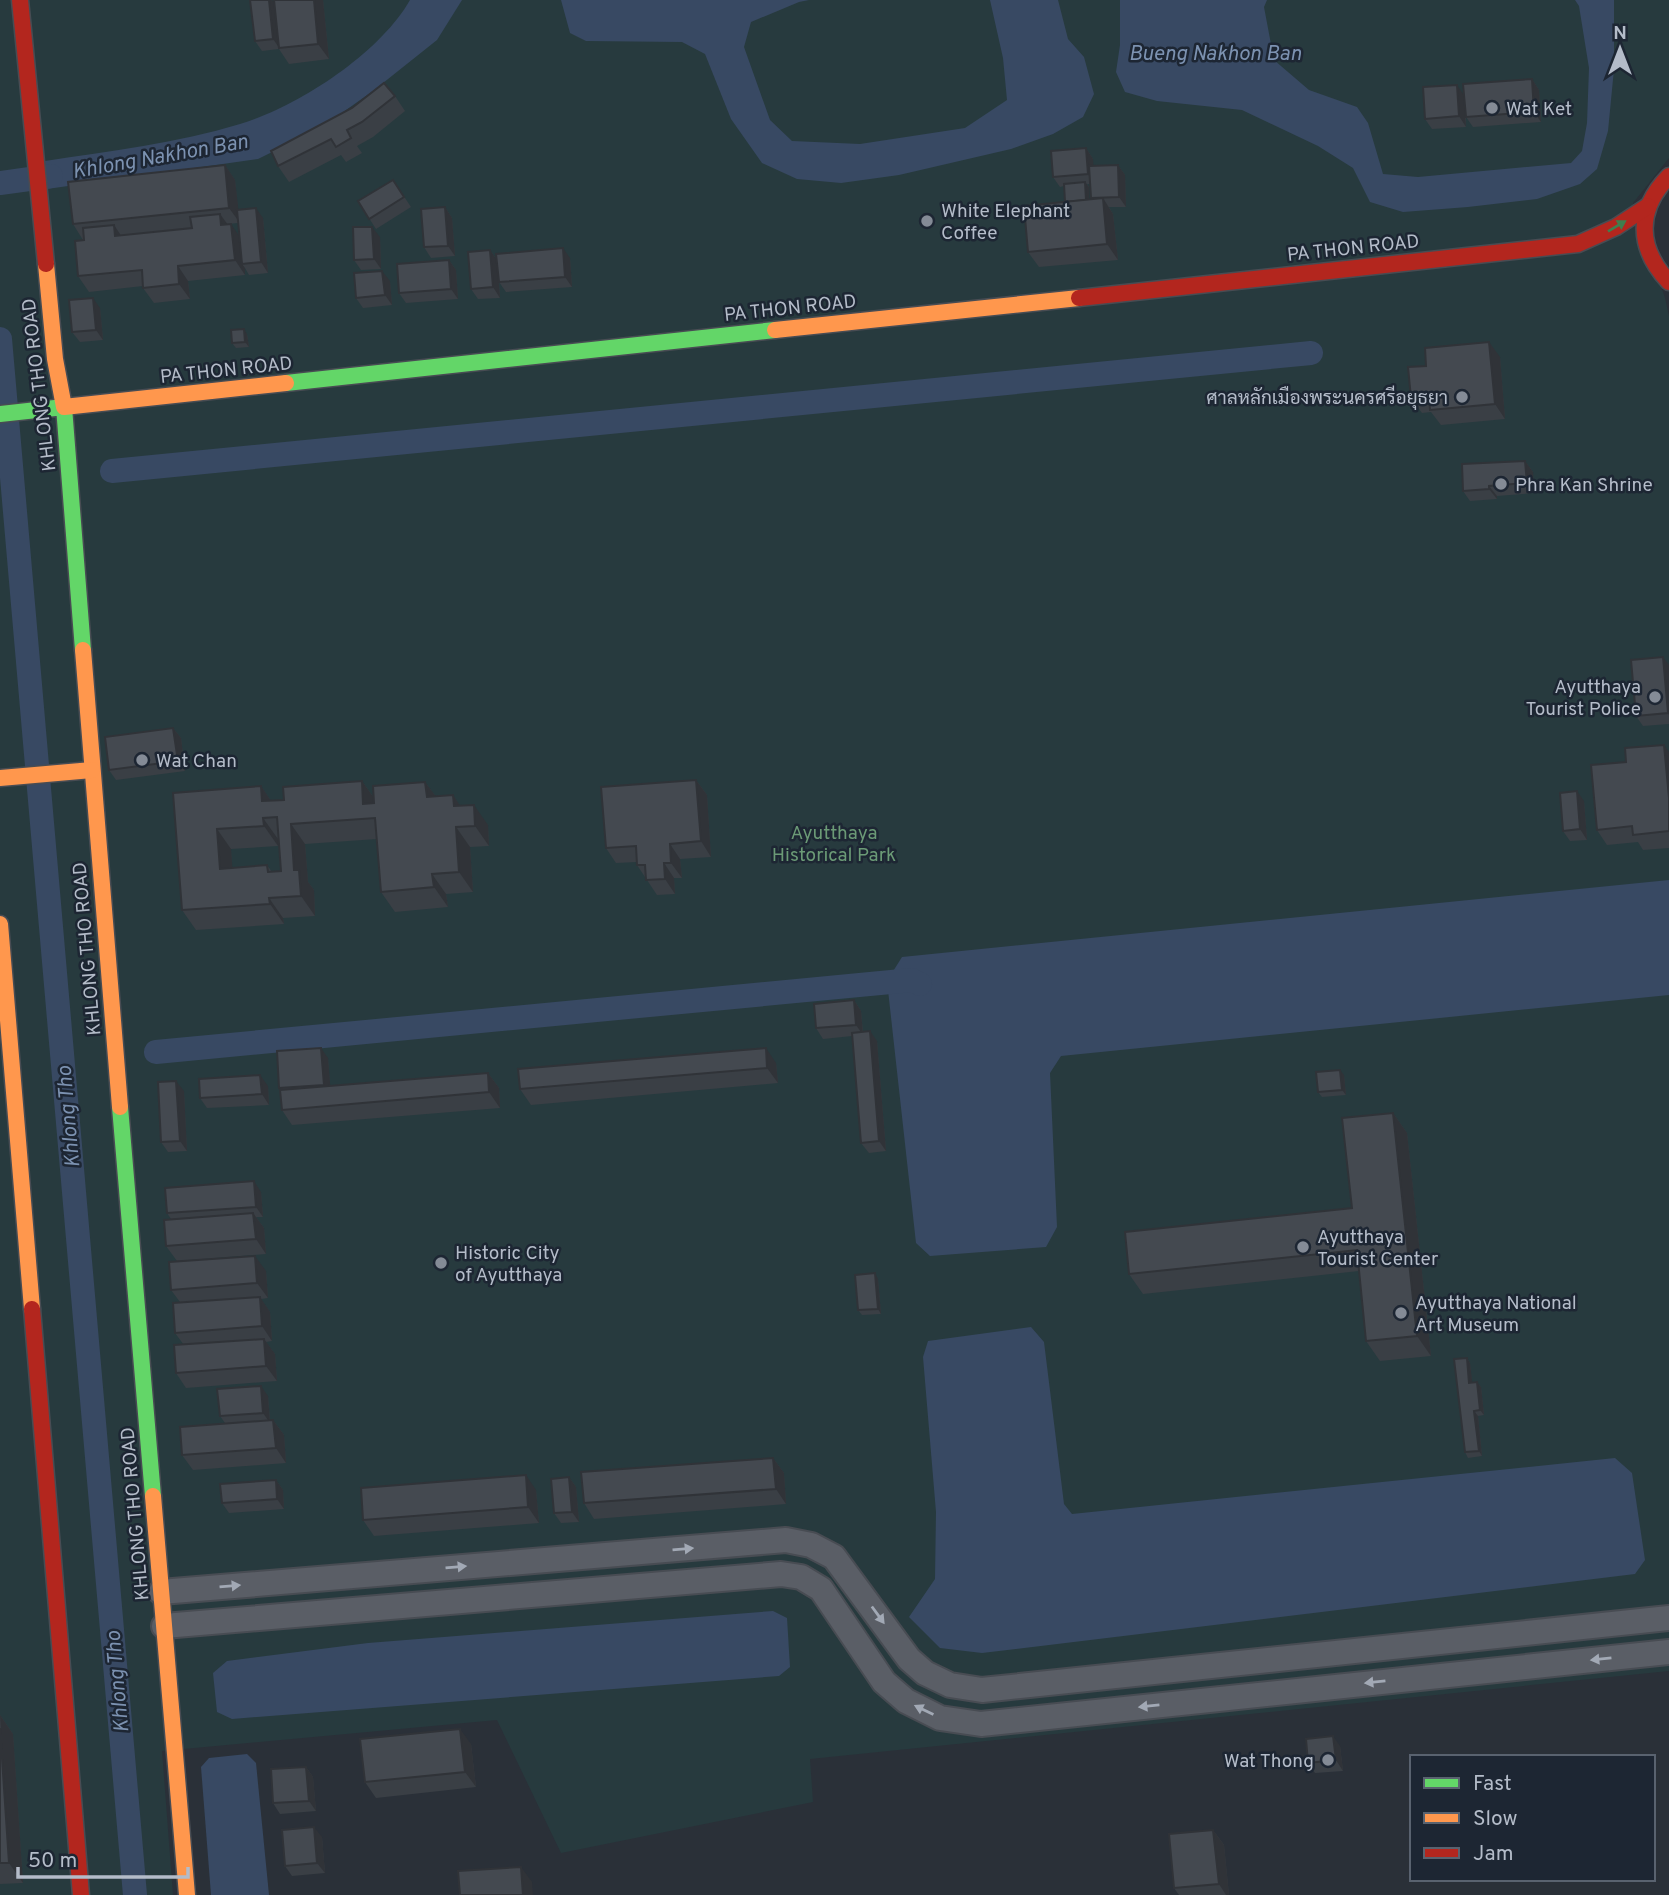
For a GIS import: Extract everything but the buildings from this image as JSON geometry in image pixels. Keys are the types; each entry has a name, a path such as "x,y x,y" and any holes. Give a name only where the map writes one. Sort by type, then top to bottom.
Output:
{"street":[{"name":"KHLONG THO ROAD","path":"20,0 55,359 64,407 85,770 162,1592 187,1895"},
{"path":"1669,176 1654,192 1647,206 1644,236 1654,265 1669,282"},
{"name":"PA THON ROAD","path":"1584,243 1616,228 1647,206"},
{"name":"PA THON ROAD","path":"0,414 1584,243 1607,248"},
{"path":"1630,256 1654,265"},
{"path":"1,778 85,770"},
{"path":"0,924 81,1895"},
{"path":"162,1592 786,1540 811,1545 834,1557 909,1659 925,1673 950,1685 982,1690 1669,1618"},
{"path":"164,1626 781,1574 801,1577 821,1589 884,1682 906,1701 940,1718 981,1724 1669,1652"}],"green space":[{"name":"Ayutthaya Historical Park","path":"0,0 1669,0 1669,158 1633,203 1669,316 1669,1671 810,1759 813,1802 561,1853 497,1720 162,1751 173,1895 0,1895"}],"water":[{"path":"410,0 462,0 437,40 373,91 319,129 258,159 47,189 45,161 192,136 240,124 287,105 336,76 358,58 379,39"},
{"name":"Bueng Nakhon Ban","path":"561,0 809,0 751,22 744,47 770,120 792,141 860,144 965,128 1007,100 1003,58 990,0 1058,0 1068,39 1084,57 1094,94 1083,117 1053,134 1011,149 899,175 841,183 797,179 762,163 731,119 705,54 682,42 586,41 570,33"},
{"name":"Bueng Nakhon Ban","path":"1120,0 1267,0 1264,7 1274,60 1309,90 1357,107 1368,123 1383,174 1418,177 1571,163 1582,151 1587,123 1589,68 1579,6 1575,0 1614,0 1614,69 1608,131 1597,169 1580,184 1537,199 1403,212 1370,202 1353,168 1318,146 1242,110 1157,101 1125,92 1116,72 1120,45"},
{"path":"1669,880 1669,995 1061,1056 1050,1073 1057,1227 1046,1247 930,1256 916,1243 887,981 902,957"},
{"path":"1031,1327 1044,1342 1064,1504 1072,1514 1615,1458 1632,1473 1645,1560 1635,1574 982,1653 940,1648 909,1617 935,1579 936,1512 923,1357 928,1341"},
{"path":"773,1611 787,1618 790,1667 779,1676 232,1719 217,1712 213,1673 227,1661 368,1643"},
{"path":"247,1754 256,1763 269,1895 211,1895 201,1767 209,1758"}],"waterway":[{"name":"Khlong Nakhon Ban","path":"0,183 51,176"},
{"name":"Khlong Tho","path":"0,339 135,1895"},
{"path":"112,471 1311,353"},
{"path":"156,1052 912,980 920,984"}],"traffic: fast":[{"path":"286,383 775,330"},
{"path":"0,414 64,407 83,650"},
{"path":"120,1107 153,1496"}],"traffic: slow":[{"path":"46,264 55,359 64,407 286,383"},
{"path":"775,330 1079,298"},
{"path":"83,650 120,1107"},
{"path":"0,778 92,770"},
{"path":"0,924 32,1309"},
{"path":"153,1496 187,1895"}],"traffic: jam":[{"path":"20,0 46,264"},
{"path":"1669,176 1651,202 1645,229 1651,256 1669,282"},
{"path":"1079,298 1578,244 1616,227 1648,206"},
{"path":"32,1309 81,1895"}],"place":[{"name":"Wat Ket","path":"1492,108"},
{"name":"White Elephant Coffee","path":"927,221"},
{"name":"ศาลหลักเมืองพระนครศรีอยุธยา","path":"1462,397"},
{"name":"Phra Kan Shrine","path":"1501,484"},
{"name":"Ayutthaya Tourist Police","path":"1655,697"},
{"name":"Wat Chan","path":"142,760"},
{"name":"Ayutthaya Tourist Center","path":"1303,1247"},
{"name":"Historic City of Ayutthaya","path":"441,1263"},
{"name":"Ayutthaya National Art Museum","path":"1401,1313"},
{"name":"Wat Thong","path":"1328,1760"}]}
